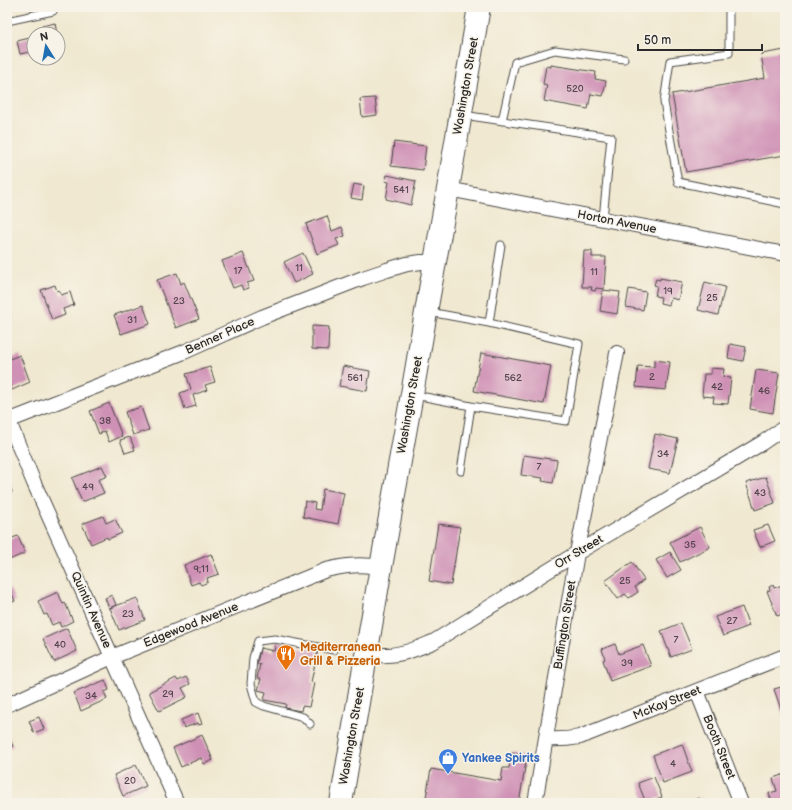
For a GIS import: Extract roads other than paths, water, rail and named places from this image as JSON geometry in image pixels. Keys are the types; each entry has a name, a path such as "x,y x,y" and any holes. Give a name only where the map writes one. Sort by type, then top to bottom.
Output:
{"main road":[{"name":"Washington Street","path":"340,803 480,7"}],"street":[{"name":"Horton Avenue","path":"448,189 785,254"},
{"name":"Benner Place","path":"8,419 184,352 262,317 363,278 407,264 434,262"},
{"name":"Buffington Street","path":"535,803 577,553 617,353"},
{"name":"Quintin Avenue","path":"8,419 34,483 177,803"},
{"name":"Orr Street","path":"367,653 385,656 402,654 433,642 577,553 785,428"},
{"name":"Edgewood Avenue","path":"7,704 112,657 326,570 353,565 381,567"},
{"name":"McKay Street","path":"546,739 563,740 580,737 785,656"},
{"name":"Booth Street","path":"697,691 741,803"}],"lane":[{"path":"729,7 729,53 670,61 664,102 678,182 785,204"},
{"path":"7,21 53,11"},
{"path":"502,121 515,62 555,50 624,59"},
{"path":"461,115 612,137 603,219"},
{"path":"489,323 501,245"},
{"path":"412,394 471,406 566,421 579,344 489,323 426,312"},
{"path":"461,471 471,406"},
{"path":"310,724 302,717 264,706 256,702 251,684 252,658 258,641 275,639 334,650"}],"place":[{"name":"Mediterranean Grill & Pizzeria","path":"286,671"},
{"name":"Yankee Spirits","path":"448,775"}]}
